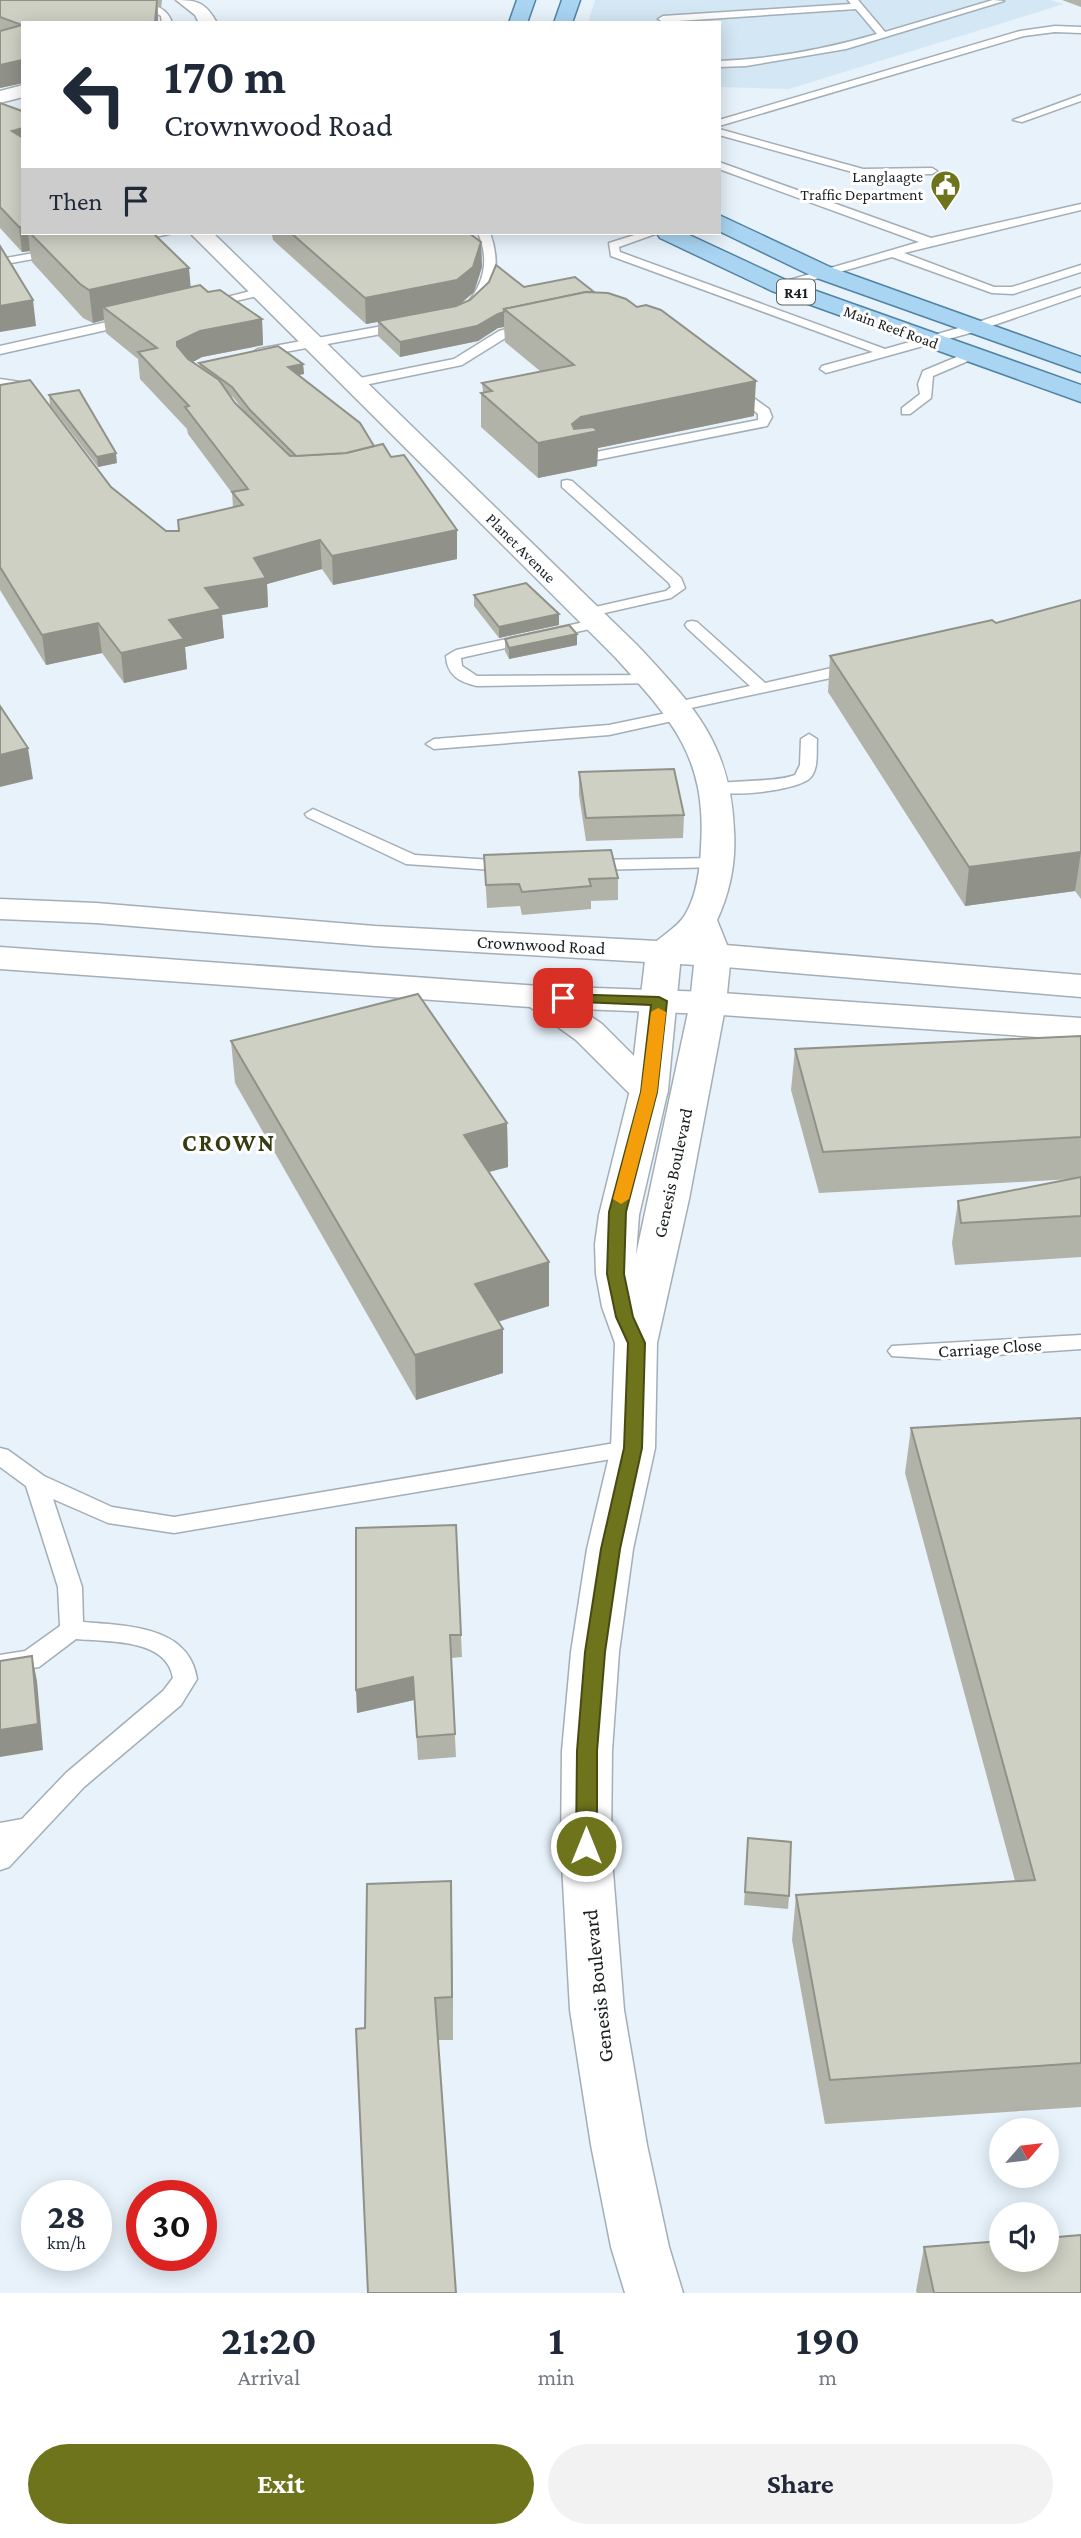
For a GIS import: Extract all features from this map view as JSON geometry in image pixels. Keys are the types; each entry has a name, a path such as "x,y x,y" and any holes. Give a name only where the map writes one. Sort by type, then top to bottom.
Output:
{"main road":[{"path":"519,21 526,0"},
{"path":"564,21 571,0"},
{"name":"Main Reef Road","path":"721,223 822,272 1081,365"},
{"name":"Main Reef Road","path":"672,235 780,286 1081,394"}],"street":[{"path":"185,0 202,12 207,21"},
{"path":"0,97 21,92"},
{"name":"Planet Avenue","path":"203,235 355,383 420,456 592,618 653,680 679,711 705,753 714,788 718,844 715,878 700,920 664,952"},
{"path":"1054,384 1081,403"},
{"name":"Crownwood Road","path":"0,909 96,913 375,936 713,955 1081,986"},
{"path":"700,920 713,955 708,1003"},
{"path":"659,1001 664,952"},
{"path":"6,961 539,997 708,1003 1081,1029"},
{"path":"539,997 589,1032 649,1092"},
{"name":"Genesis Boulevard","path":"636,1343 624,1317 619,1296 615,1274 616,1241 618,1212 649,1092 659,1001"},
{"name":"Genesis Boulevard","path":"654,2293 640,2247 619,2145 597,2010 586,1846 587,1751 595,1652 610,1549 633,1448 636,1343 669,1199 708,1003"}],"lane":[{"path":"721,64 746,63 846,46 999,1"},
{"path":"117,2 152,7 166,15 167,21"},
{"path":"663,17 856,3 883,35"},
{"path":"721,122 1023,33 1055,29 1081,30"},
{"path":"1018,120 1081,98"},
{"path":"721,133 863,172 932,171"},
{"path":"721,166 931,242"},
{"path":"780,286 890,252 1081,207"},
{"path":"116,242 156,235"},
{"path":"465,309 475,304 487,283 493,259 485,235"},
{"path":"646,235 613,245 615,254 886,353"},
{"path":"0,262 65,251"},
{"path":"890,252 992,290 1013,291 1081,268"},
{"path":"826,369 973,328 1081,291"},
{"path":"196,306 262,292"},
{"path":"0,350 144,318"},
{"path":"240,357 417,323"},
{"path":"355,383 442,367 458,362 503,334 547,324"},
{"path":"906,411 927,395 924,384 927,374 971,355"},
{"path":"582,459 762,423 766,417 764,412 723,379"},
{"path":"0,383 14,383 29,388 45,410"},
{"path":"567,484 676,581 677,588 671,594 592,618 453,656 459,675 477,681 653,680"},
{"path":"692,625 762,688"},
{"path":"434,744 609,730 762,688 866,666"},
{"path":"714,788 786,785 799,781 806,774 809,739"},
{"path":"313,814 412,860 427,863 529,866"},
{"path":"569,865 716,863"},
{"name":"Carriage Close","path":"899,1351 938,1352 1081,1342"},
{"path":"0,1456 36,1482 108,1515 174,1525 633,1448"},
{"path":"36,1482 70,1587 72,1630"},
{"path":"0,1664 31,1660 72,1630 145,1637 173,1652 183,1665 185,1679 172,1698 75,1780 0,1859"},
{"path":"0,1834 29,1828"}],"shaded area":[{"path":"595,0 1050,0 1064,4 789,89 721,87 721,21 589,21"}],"building":[{"path":"0,0 157,0 155,21 21,21 21,25 0,17"},
{"path":"21,25 21,60 0,65 0,31"},
{"path":"0,103 21,111 21,129 12,131 21,137 21,227 0,207"},
{"path":"32,235 155,235 189,268 89,290"},
{"path":"293,235 472,235 481,242 473,267 457,280 365,298"},
{"path":"0,246 33,300 0,306"},
{"path":"496,265 524,287 575,277 594,292 504,309 504,312 477,326 400,342 378,321 456,306 470,300 489,282"},
{"path":"200,285 208,292 220,290 262,319 200,331 177,342 177,346 188,359 219,380 235,403 290,456 346,453 383,444 391,457 404,455 457,530 332,556 320,540 254,558 266,578 205,588 221,609 169,620 184,639 121,653 98,623 42,635 0,567 0,385 30,380 111,487 166,531 179,531 178,520 243,505 232,492 248,489 185,407 189,406 138,352 157,348 103,307"},
{"path":"586,292 608,293 626,299 637,307 646,305 661,310 756,381 581,417 572,424 574,429 593,427 598,431 538,443 481,393 492,391 482,383 574,365 504,309"},
{"path":"278,346 303,364 288,367 360,423 374,446 346,453 296,456 250,410 232,387 199,363"},
{"path":"79,390 116,453 97,457 49,395"},
{"path":"526,583 559,614 499,627 474,595"},
{"path":"1081,600 1081,852 969,867 830,656 992,620 996,623"},
{"path":"569,625 577,634 509,648 505,639"},
{"path":"0,706 28,748 0,755"},
{"path":"674,769 684,815 586,818 579,772"},
{"path":"611,850 618,878 589,879 591,886 522,892 519,884 486,885 484,855"},
{"path":"418,994 507,1123 464,1135 549,1262 475,1284 503,1329 415,1355 231,1041"},
{"path":"1081,1036 1081,1137 823,1152 795,1049"},
{"path":"1081,1177 1081,1216 961,1223 958,1201"},
{"path":"1081,1418 1081,2063 830,2080 796,1895 1035,1880 911,1428"},
{"path":"456,1525 461,1635 450,1635 455,1734 417,1737 413,1677 356,1690 356,1528"},
{"path":"32,1656 38,1724 0,1730 0,1661"},
{"path":"748,1838 791,1842 789,1896 745,1892"},
{"path":"451,1881 452,1997 435,1998 456,2293 368,2293 356,2029 365,2028 367,1884"},
{"path":"1081,2235 1081,2293 934,2293 924,2247 989,2242 989,2272 1059,2272 1059,2237"}],"slow traffic":[{"path":"621,1199 649,1092 658,1012"}],"place":[{"name":"Langlaagte Traffic Department","path":"946,212"}],"district":[{"name":"CROWN","path":"229,1142"}],"route":[{"path":"563,998 659,1001 649,1092 618,1212 615,1274 624,1317 636,1343 633,1448 610,1549 595,1652 587,1751 586,1846"}]}
